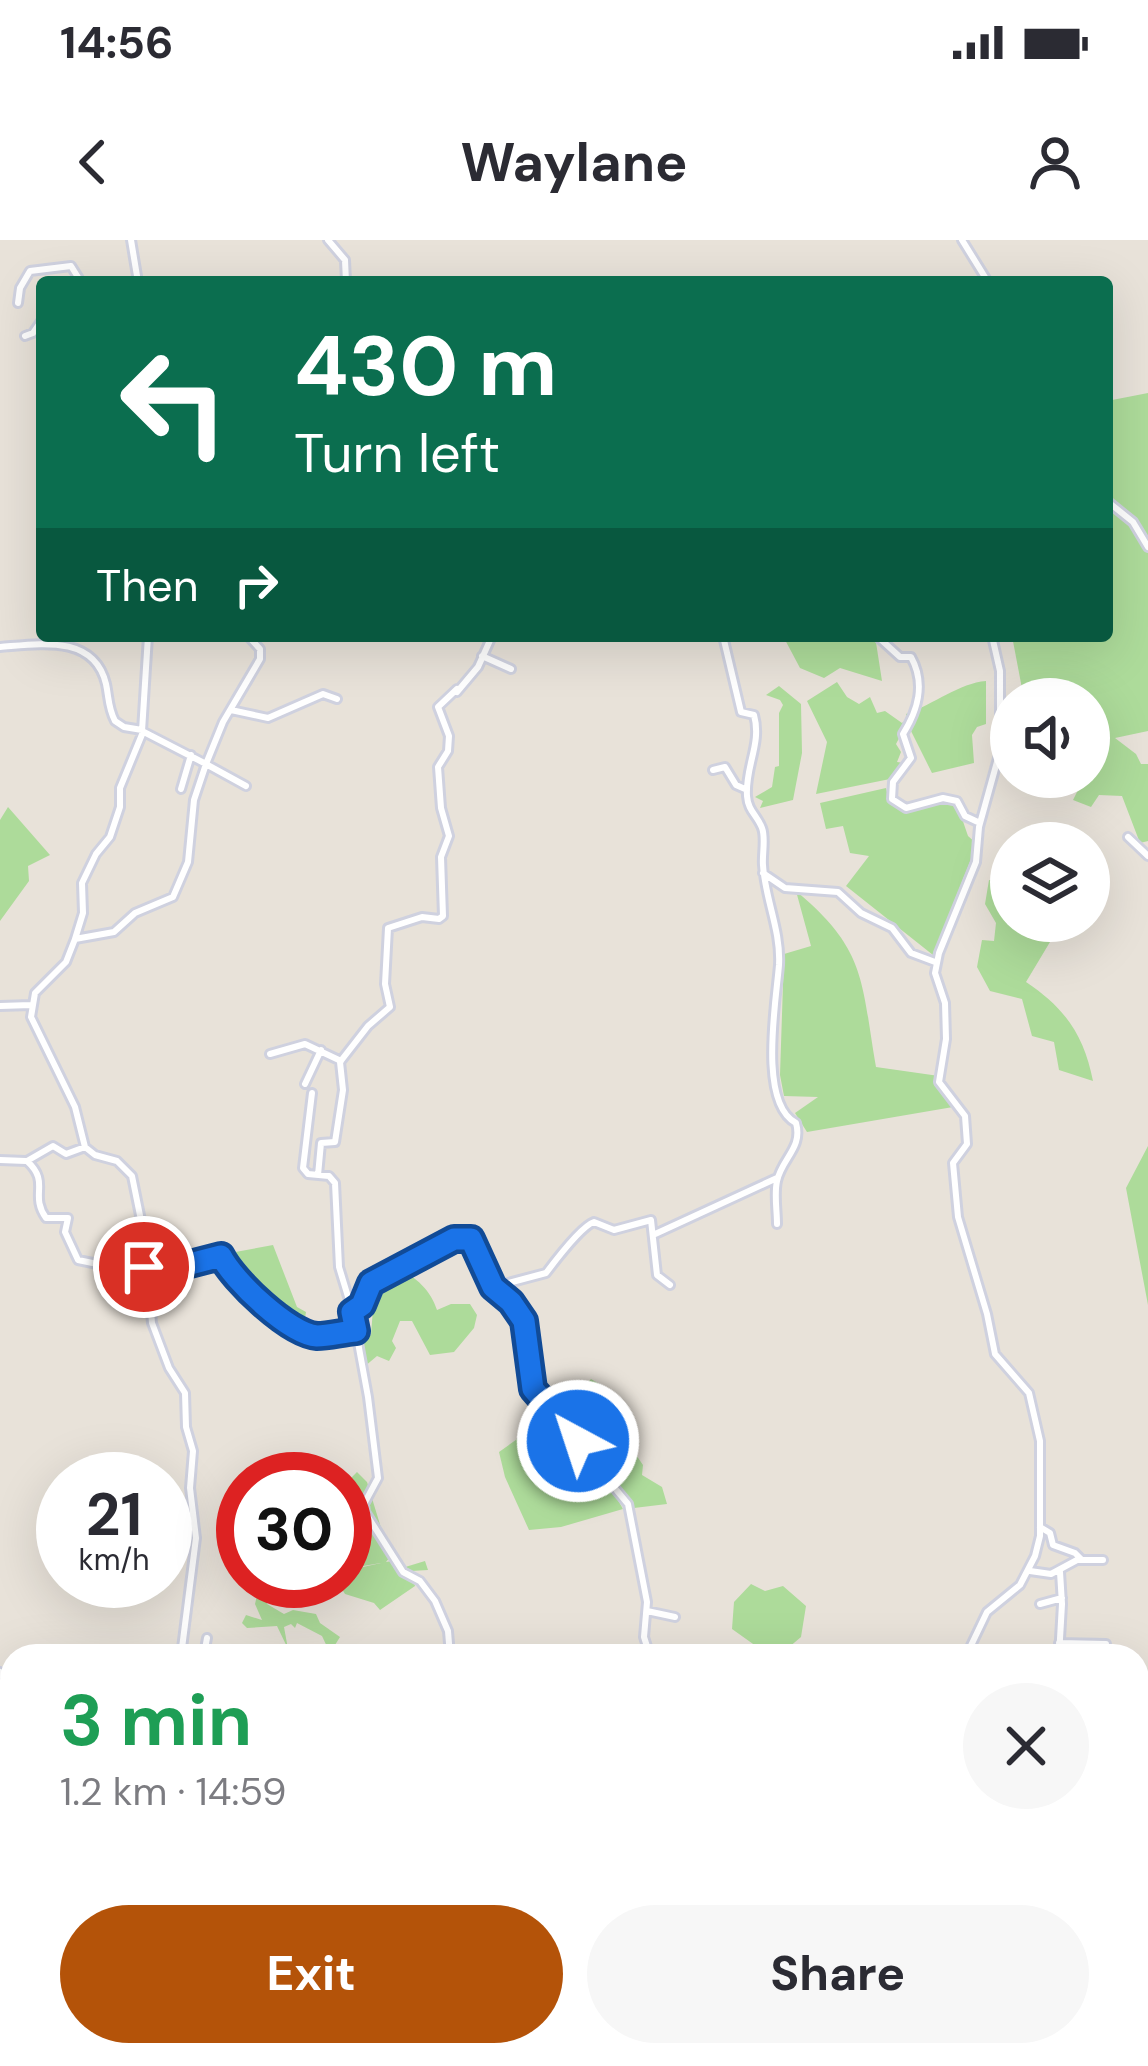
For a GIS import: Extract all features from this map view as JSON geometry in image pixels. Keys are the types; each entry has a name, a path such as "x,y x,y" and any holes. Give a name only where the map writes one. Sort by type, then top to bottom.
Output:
{"street":[{"path":"131,240 137,276"},
{"path":"328,240 345,260 346,276"},
{"path":"962,240 984,276"},
{"path":"19,303 20,288 30,271 71,266 77,276"},
{"path":"25,336 36,329"},
{"path":"1113,506 1133,522 1148,547"},
{"path":"148,642 143,731 122,782 120,807 110,837 82,883 83,913 66,962 45,978 31,1005 35,1029 75,1106 85,1147 116,1161 132,1175 152,1323 185,1394 186,1426 194,1451 190,1488 196,1538 180,1644"},
{"path":"75,939 114,932 135,913 176,892 188,862 194,800 206,764 261,657 254,642"},
{"path":"305,1141 334,1142 343,1090 341,1061 390,1007 385,984 388,928 443,915 441,856 449,836 438,767 448,752 449,735 437,707 457,690 490,642"},
{"path":"724,642 741,713 753,715 758,729 756,747 747,763 747,789 751,814 763,830 763,873 779,959 773,1080 783,1114 796,1123 799,1133 799,1142 777,1178 777,1224"},
{"path":"884,642 900,657 911,656 920,683 918,706 903,734 911,758 892,782 892,799 906,808 945,798 957,801 965,816 980,823"},
{"path":"972,1644 987,1612 1020,1586 1030,1570 1040,1527 1040,1441 1033,1405 1021,1381 994,1354 955,1202 953,1163 967,1144 968,1130 960,1105 939,1086 946,1010 936,977 940,945 976,862 980,823 1000,751 1000,671 993,642"},
{"path":"0,647 58,644 83,650 103,676 115,721 246,786"},
{"path":"482,656 511,669"},
{"path":"231,710 268,718 331,696"},
{"path":"181,789 191,755"},
{"path":"713,770 725,767 735,785 747,789"},
{"path":"1128,837 1148,856"},
{"path":"763,873 785,888 842,893 854,908 893,929 911,953 938,965"},
{"path":"0,1006 31,1005"},
{"path":"270,1054 294,1044 311,1045 341,1061"},
{"path":"305,1084 320,1050"},
{"path":"312,1093 304,1171 329,1176 334,1183 339,1268 356,1331 378,1478 364,1512 397,1564 420,1581 435,1601 449,1644"},
{"path":"318,1174 321,1143"},
{"path":"0,1160 27,1161 53,1146 66,1154 85,1147"},
{"path":"27,1161 41,1180 37,1198 41,1213 46,1218 68,1218 64,1232 78,1260 112,1267 117,1273 145,1264 190,1264 218,1255 241,1284 294,1327 316,1336 356,1331"},
{"path":"653,1235 777,1178"},
{"path":"493,1287 546,1274 590,1222 614,1230 650,1219 657,1275 670,1286"},
{"path":"352,1312 362,1305 371,1283 456,1238 474,1240 493,1287 515,1306 526,1325 534,1391 628,1504 647,1611 646,1644"},
{"path":"1040,1527 1050,1533 1053,1545 1081,1559"},
{"path":"1030,1570 1060,1572 1081,1559 1103,1560"},
{"path":"1060,1572 1059,1643 1106,1644"},
{"path":"1040,1604 1062,1598"},
{"path":"647,1611 675,1617"},
{"path":"206,1644 207,1638"}],"green space":[{"path":"1148,393 1148,731 1115,738 1141,764 1148,764 1148,841 1140,843 1122,796 1110,795 1110,678 1020,678 1013,642 1113,642 1113,400"},
{"path":"786,642 876,642 882,681 840,668 824,678 800,668"},
{"path":"986,681 986,724 972,735 974,763 932,773 907,723 896,744 901,752 897,762 904,763 890,779 816,794 827,742 807,701 837,682 847,697 859,704 870,697 877,713 885,711 902,723 906,714"},
{"path":"779,686 801,704 802,753 793,800 760,808 763,801 755,797 772,787 779,766 783,705 766,695"},
{"path":"886,788 889,800 908,813 943,801 957,804 968,836 977,844 933,955 846,886 869,856 850,853 843,826 826,829 820,803"},
{"path":"1074,798 1097,798 1091,807"},
{"path":"8,807 50,855 28,866 29,881 0,921 0,820"},
{"path":"989,880 990,880 990,913 985,904"},
{"path":"796,891 849,950 863,989 876,1067 939,1076 953,1107 807,1132 795,1113 818,1097 784,1096 780,1075 784,954 811,946"},
{"path":"982,940 1050,942 1026,982 1071,1024 1093,1081 1059,1070 1054,1042 1032,1036 1022,999 990,991 977,967"},
{"path":"1148,1146 1148,1305 1126,1188"},
{"path":"273,1245 297,1307 306,1312 305,1318 315,1321 308,1331 238,1274 230,1253"},
{"path":"398,1270 422,1285 437,1310 470,1304 477,1315 474,1328 454,1352 430,1355 412,1321 400,1321 389,1361 377,1356 364,1367 359,1338 371,1335 375,1282"},
{"path":"591,1379 607,1389 608,1424 623,1436 643,1465 642,1475 662,1487 667,1504 634,1508 596,1460 608,1450 607,1444 589,1447 571,1430 583,1415 579,1392"},
{"path":"520,1437 529,1461 563,1462 579,1473 590,1471 610,1486 623,1509 561,1527 529,1530 499,1452"},
{"path":"372,1498 390,1557 386,1562 398,1560 402,1568 425,1561 428,1570 411,1571 415,1586 380,1610 372,1602 372,1565 381,1563 372,1564"},
{"path":"751,1584 765,1591 783,1586 806,1606 801,1637 793,1644 753,1644 732,1629 734,1602"},
{"path":"257,1608 316,1614 320,1623 340,1637 336,1644 326,1644 322,1636 297,1623 295,1628 291,1624 284,1627 286,1644 277,1626 247,1628 242,1623 246,1615 262,1620"}],"route":[{"path":"144,1267 145,1262 190,1264 221,1256 241,1284 294,1327 316,1336 356,1331 352,1312 362,1305 371,1283 454,1239 471,1239 493,1287 524,1321 533,1389 578,1441"}]}
